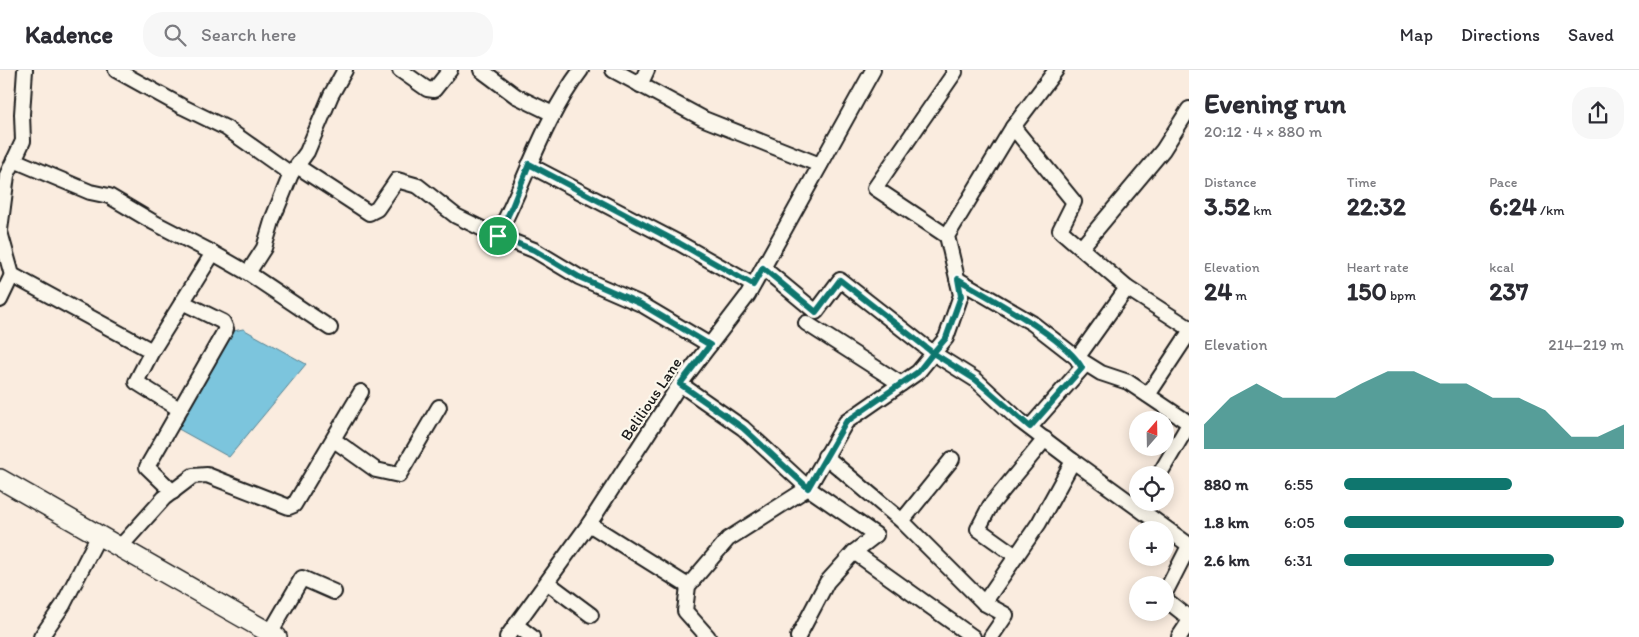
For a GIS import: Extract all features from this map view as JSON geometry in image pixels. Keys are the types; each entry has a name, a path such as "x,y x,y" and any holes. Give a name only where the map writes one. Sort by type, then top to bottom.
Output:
{"main road":[{"path":"0,479 120,547 266,634"}],"street":[{"path":"0,300 12,276 0,231 7,175 23,140 22,114 25,70"},
{"path":"116,70 226,128 369,213 377,209 394,181 403,180 418,186 456,216 498,236 534,250 579,277 641,304 710,345"},
{"path":"248,273 264,248 273,218 294,170 308,152 331,95 345,70"},
{"path":"400,70 427,89 434,90 450,70"},
{"path":"481,70 516,96 553,114"},
{"path":"498,236 553,114 581,70"},
{"path":"613,70 704,119 820,165"},
{"path":"640,84 647,70"},
{"name":"Belilious Lane","path":"507,637 590,524 680,384 753,285 873,70"},
{"path":"708,637 685,611 688,586 728,539 808,488 846,422 918,372 946,338 961,296 946,236 875,188 955,72 953,70"},
{"path":"946,236 1013,127 1056,70"},
{"path":"1081,248 1163,150 1189,109"},
{"path":"1013,127 1074,202 1060,230 1127,288 1189,328"},
{"path":"14,160 90,192 109,196 248,273 330,328"},
{"path":"529,164 679,243 753,285"},
{"path":"179,409 136,382 152,351 213,253"},
{"path":"763,268 816,312 840,280 933,353 976,380 1073,461 1129,497"},
{"path":"12,276 152,351"},
{"path":"958,279 1032,323 1077,358 1101,373 1128,382 1189,424 1164,466"},
{"path":"1077,358 1127,288"},
{"path":"173,492 147,467 226,329 223,322 182,302"},
{"path":"806,323 901,384"},
{"path":"1148,395 1189,333"},
{"path":"1030,427 1082,368 1077,358"},
{"path":"680,384 743,428 808,488 876,535 854,552 827,582 798,637"},
{"path":"120,547 173,492 193,476 207,475 288,507 294,505 361,392"},
{"path":"334,440 376,470 399,475 439,407"},
{"path":"1016,556 978,529 990,506 1045,439"},
{"path":"825,456 902,521 984,603 1006,615 991,637"},
{"path":"902,521 952,459"},
{"path":"984,603 1039,523 1073,461"},
{"path":"1149,511 1189,545 1174,576"},
{"path":"590,524 688,586"},
{"path":"41,637 63,605 99,535"},
{"path":"854,552 973,637"},
{"path":"266,634 302,578 334,592"},
{"path":"548,583 591,615"},
{"path":"1174,607 1189,620 1179,637"},
{"path":"516,625 532,637"}],"water":[{"path":"243,329 306,364 229,457 173,426 229,332"}],"route":[{"path":"498,236 529,164 679,243 753,285 763,268 816,312 840,280 933,353 946,338 961,296 958,279 1032,323 1077,358 1082,368 1030,427 1019,420 976,380 933,353 918,372 846,422 808,488 743,428 680,384 710,345 641,304 579,277 534,250 498,236"}]}
